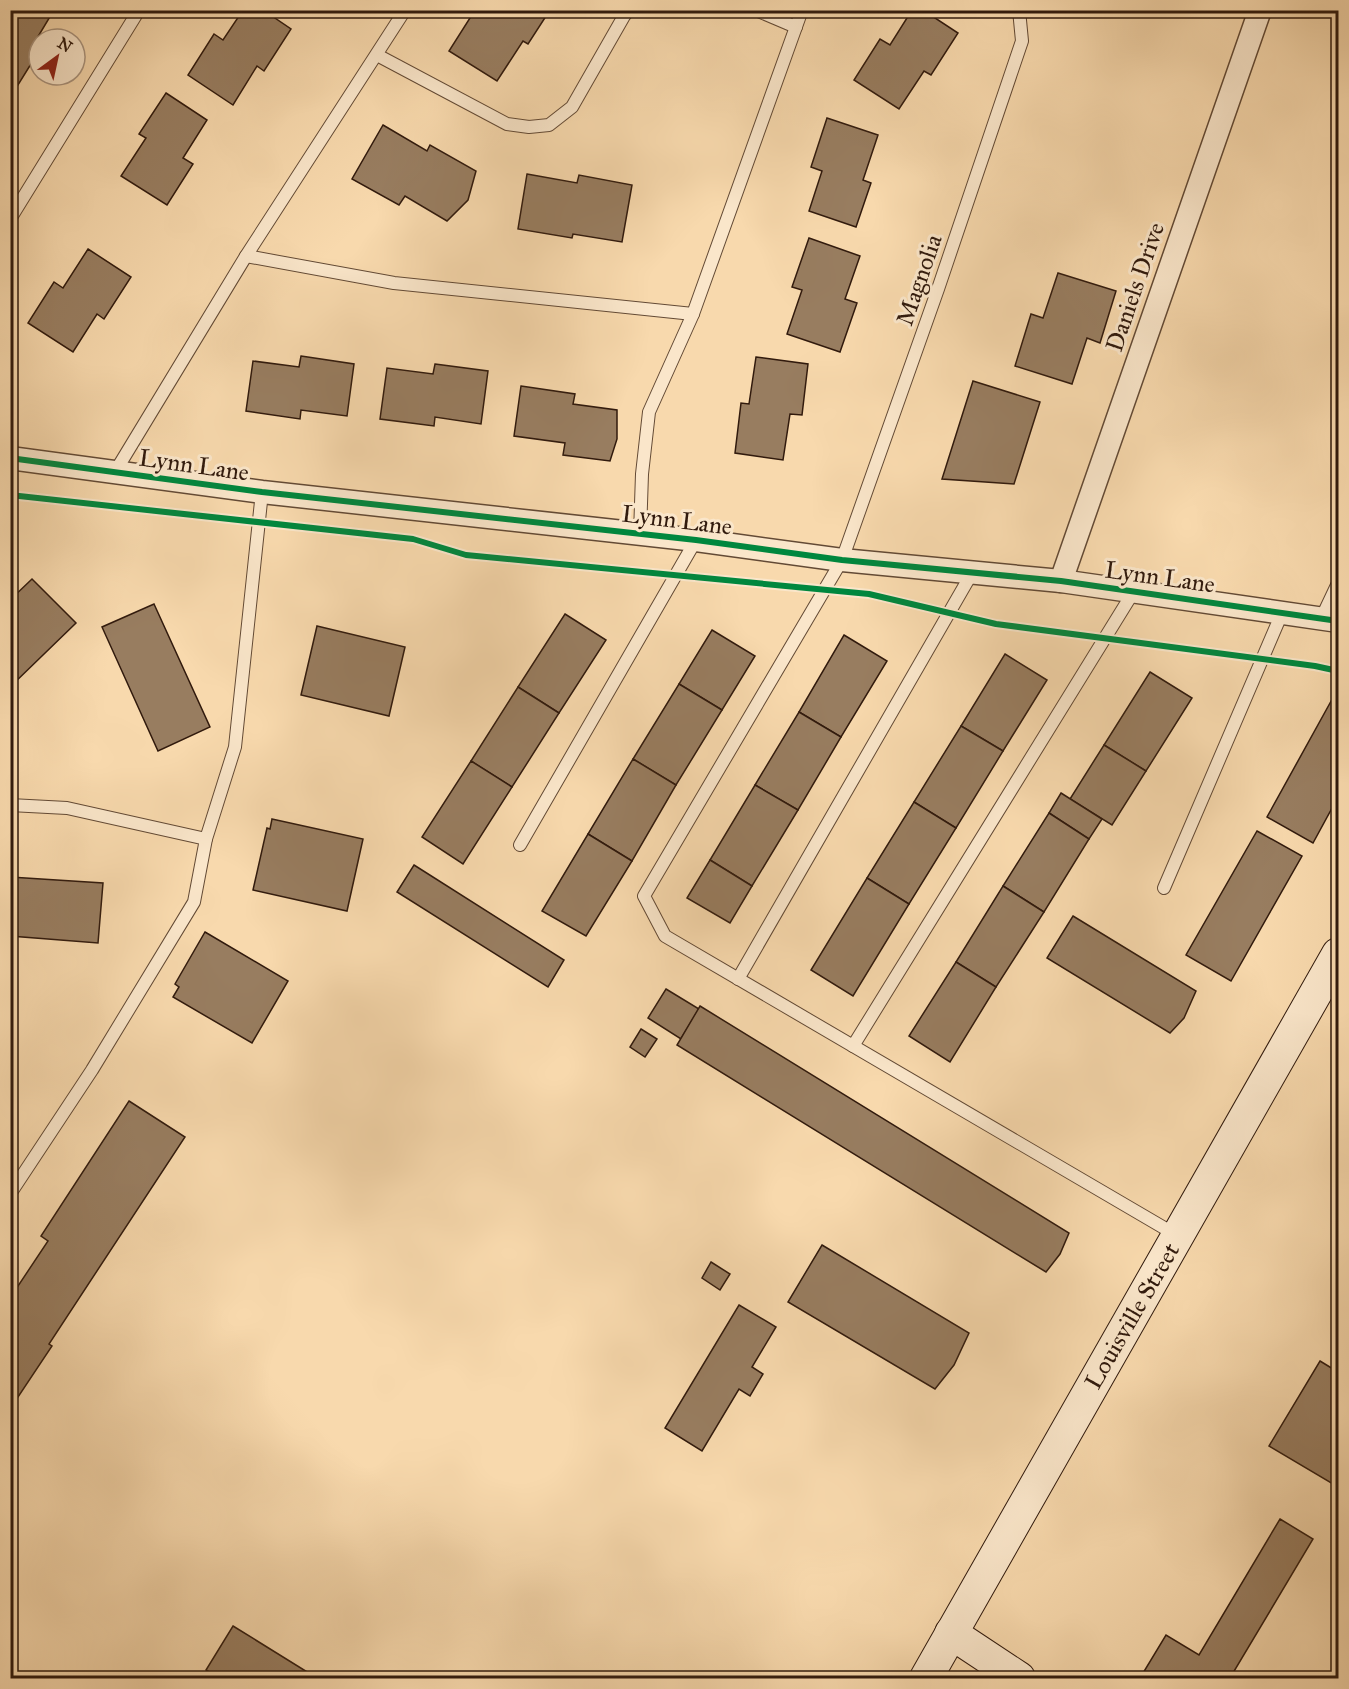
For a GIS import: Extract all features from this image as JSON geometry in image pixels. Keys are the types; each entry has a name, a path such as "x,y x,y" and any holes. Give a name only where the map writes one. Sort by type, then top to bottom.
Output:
{"main road":[{"name":"Louisville Street","path":"926,1678 1338,954"},
{"path":"951,1634 1019,1678"}],"street":[{"name":"Daniels Drive","path":"1061,581 1260,10"},
{"name":"Lynn Lane","path":"10,458 261,492 696,540 842,560 1061,581 1330,620"}],"lane":[{"path":"10,219 140,10"},
{"path":"115,472 246,256 405,10"},
{"path":"377,54 507,124 530,127 549,125 572,106 629,10"},
{"path":"756,10 796,27"},
{"path":"640,534 642,474 649,412 693,315 802,10"},
{"name":"Magnolia","path":"738,979 665,936 644,896 842,560 938,289 1022,41 1018,10"},
{"path":"246,256 394,283 693,315"},
{"path":"10,1194 92,1070 194,902 206,839 235,747 261,492"},
{"path":"520,845 696,540"},
{"path":"972,573 738,979 1178,1236"},
{"path":"1330,620 1338,583"},
{"path":"853,1046 1134,591"},
{"path":"1164,888 1282,613"},
{"path":"10,805 67,808 206,839"}],"building":[{"path":"10,10 54,10 44,27 27,27 27,70 13,93 10,91"},
{"path":"243,10 263,10 291,29 264,71 257,66 233,105 188,75 214,34 223,40"},
{"path":"475,10 550,10 528,44 523,41 497,81 449,51"},
{"path":"912,10 923,10 958,33 931,75 924,71 899,109 854,80 880,39 890,45"},
{"path":"166,93 207,120 183,158 193,164 167,205 121,176 146,138 139,134"},
{"path":"827,118 878,135 863,180 871,183 856,227 809,211 822,171 811,167"},
{"path":"383,125 427,151 430,145 476,171 468,200 447,221 405,196 399,205 352,179"},
{"path":"527,174 577,183 579,175 632,185 622,242 573,234 572,238 518,229"},
{"path":"809,238 860,256 845,299 857,303 840,352 787,334 802,290 792,287"},
{"path":"88,249 131,277 104,319 97,314 73,352 28,323 54,282 63,288"},
{"path":"1058,273 1116,291 1100,343 1087,338 1072,384 1015,366 1031,314 1043,318"},
{"path":"301,356 354,364 347,416 301,410 300,419 246,411 253,361 299,367"},
{"path":"756,357 808,364 802,415 790,414 783,460 735,453 741,403 749,404"},
{"path":"435,364 488,371 481,424 435,417 434,426 380,419 387,368 433,374"},
{"path":"973,381 1040,402 1014,484 942,479"},
{"path":"521,386 575,394 573,404 617,410 617,439 610,461 563,455 565,443 514,436"},
{"path":"32,579 76,623 10,687 10,600"},
{"path":"154,604 210,727 158,751 102,627"},
{"path":"565,614 606,640 559,713 518,687"},
{"path":"317,626 405,647 389,716 301,695"},
{"path":"712,630 755,656 722,710 679,684"},
{"path":"844,635 887,661 841,737 799,712"},
{"path":"1005,654 1047,680 1003,751 961,726"},
{"path":"1150,672 1192,698 1146,771 1104,745"},
{"path":"679,684 722,710 676,785 633,759"},
{"path":"518,687 559,713 512,787 471,761"},
{"path":"1335,694 1338,696 1338,797 1313,843 1267,817"},
{"path":"799,712 841,737 798,810 755,785"},
{"path":"961,726 1003,751 956,828 914,802"},
{"path":"1104,745 1146,771 1112,825 1070,799"},
{"path":"633,759 676,785 632,861 588,834"},
{"path":"471,761 512,787 463,864 422,837"},
{"path":"755,785 798,810 752,886 710,860"},
{"path":"1061,793 1102,819 1089,839 1049,813"},
{"path":"914,802 956,828 909,904 867,878"},
{"path":"1049,813 1089,839 1044,912 1003,886"},
{"path":"272,819 363,839 347,911 253,890 267,828 270,829"},
{"path":"1257,831 1302,856 1231,981 1186,955"},
{"path":"588,834 632,861 586,936 542,911"},
{"path":"710,860 752,886 730,923 687,898"},
{"path":"414,865 564,960 548,987 397,892"},
{"path":"10,877 103,883 98,943 10,936"},
{"path":"867,878 909,904 853,996 811,970"},
{"path":"1003,886 1044,912 996,987 956,962"},
{"path":"1073,916 1196,991 1184,1018 1170,1033 1047,958"},
{"path":"205,932 288,981 252,1043 173,997 179,987 175,984"},
{"path":"956,962 996,987 950,1062 909,1036"},
{"path":"666,989 699,1009 681,1039 648,1018"},
{"path":"700,1006 1069,1233 1060,1254 1046,1272 677,1045"},
{"path":"641,1029 657,1039 645,1057 630,1047"},
{"path":"129,1101 185,1137 49,1344 52,1346 10,1409 10,1298 48,1241 41,1236"},
{"path":"822,1245 969,1333 954,1365 935,1389 788,1302"},
{"path":"711,1262 730,1274 720,1290 702,1278"},
{"path":"739,1305 776,1327 752,1367 763,1374 750,1396 739,1389 702,1451 665,1428"},
{"path":"1320,1361 1338,1372 1338,1487 1269,1446"},
{"path":"1280,1519 1313,1539 1230,1678 1140,1678 1166,1635 1199,1655"},
{"path":"233,1626 317,1678 220,1678 206,1670"}],"cycle path":[{"path":"10,458 262,492 696,540 842,560 1061,581 1338,621"},
{"path":"10,495 413,539 466,555 869,594 996,624 1315,666 1338,671"}]}
